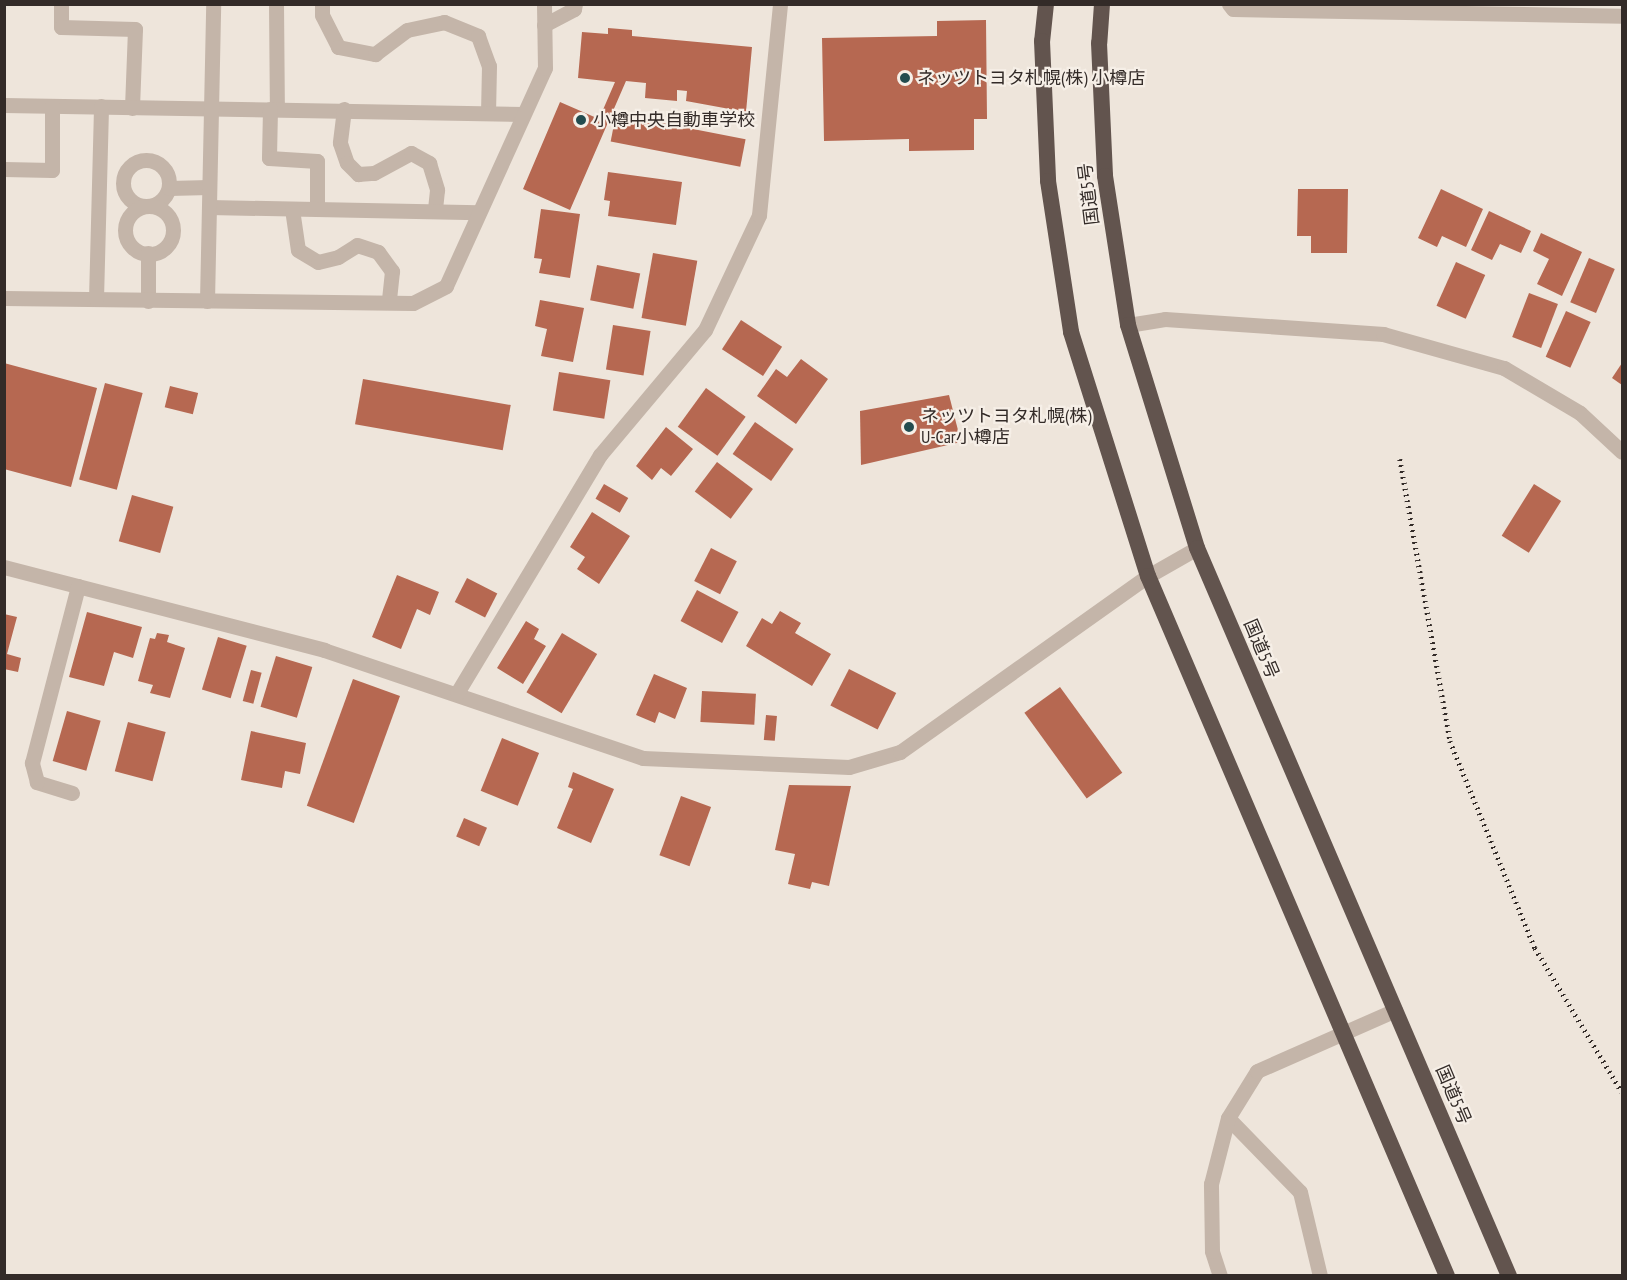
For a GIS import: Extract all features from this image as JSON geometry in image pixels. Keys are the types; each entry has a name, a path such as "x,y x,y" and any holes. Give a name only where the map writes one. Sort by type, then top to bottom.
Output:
{"highway":[{"name":"国道5号","path":"1046,4 1042,41 1048,182 1071,332 1148,576 1447,1275"},
{"name":"国道5号","path":"1102,4 1099,43 1105,176 1128,325 1197,548 1509,1275"}],"street":[{"path":"61,4 61,27 135,29 132,108"},
{"path":"207,301 213,4"},
{"path":"276,4 274,109 269,158 317,161 317,209"},
{"path":"322,4 322,15 338,47 375,54 407,30 444,22 478,36 489,66 488,112"},
{"path":"544,25 574,9 574,4"},
{"path":"457,693 600,455 705,330 759,215 780,4"},
{"path":"1229,4 1233,9 1623,16"},
{"path":"4,298 413,303 446,286 544,68 544,5"},
{"path":"4,105 523,114"},
{"path":"4,169 52,170 52,106"},
{"path":"96,299 101,106"},
{"path":"344,110 340,143 347,163 358,174 374,173 411,153 429,163 437,190 435,209"},
{"path":"148,254 133,247 126,225 134,212 148,206 162,200 169,188 166,173 156,162 133,165 124,177 125,193 142,206 148,206 163,210 173,230 168,244 148,254"},
{"path":"169,188 209,187"},
{"path":"209,207 435,209 478,212"},
{"path":"292,209 298,250 318,262 338,257 357,245 378,252 392,271 389,302"},
{"path":"148,254 148,301"},
{"path":"1128,325 1164,320 1383,334 1504,368 1580,413 1623,452"},
{"path":"4,567 324,650 457,693 643,758 849,767 900,752 1148,576 1197,548"},
{"path":"72,793 37,782 32,763 78,586"},
{"path":"1220,1275 1212,1251 1211,1184 1228,1118 1257,1071 1395,1010"},
{"path":"1228,1118 1300,1192 1320,1275"}],"building":[{"name":"ネッツトヨタ札幌(株) 小樽店","path":"986,20 987,119 974,119 974,150 909,151 909,139 824,141 822,38 937,36 937,21"},
{"name":"小樽中央自動車学校","path":"608,28 632,30 632,36 752,47 746,112 686,101 687,91 677,90 677,101 645,98 646,83 626,81 570,210 523,189 560,102 599,119 615,82 578,78 582,32 608,34"},
{"path":"616,114 746,139 740,167 611,141"},
{"path":"608,172 682,182 676,225 608,216 610,201 604,200"},
{"path":"1298,189 1348,189 1347,253 1311,253 1311,236 1297,236"},
{"path":"1441,189 1483,209 1466,247 1442,236 1437,247 1418,238"},
{"path":"541,209 580,214 570,278 539,273 542,259 534,258"},
{"path":"1489,211 1531,231 1521,253 1500,244 1492,260 1471,250"},
{"path":"1541,233 1582,252 1562,296 1537,284 1549,259 1533,251"},
{"path":"653,253 697,261 686,326 642,318"},
{"path":"1589,258 1615,269 1596,313 1570,302"},
{"path":"1456,262 1485,275 1466,319 1436,306"},
{"path":"597,265 640,273 633,309 590,300"},
{"path":"1529,293 1558,304 1541,348 1512,337"},
{"path":"540,300 584,308 573,362 541,356 547,329 535,326"},
{"path":"1566,311 1591,322 1570,368 1546,357"},
{"path":"741,320 782,347 763,376 722,349"},
{"path":"613,325 651,331 643,375 606,369"},
{"path":"801,359 828,379 796,424 757,396 776,369 787,377"},
{"path":"4,363 97,388 71,487 4,469"},
{"path":"1622,363 1622,385 1612,378"},
{"path":"559,372 610,380 604,419 553,411"},
{"path":"363,379 511,405 503,450 355,424"},
{"path":"105,383 143,393 117,490 79,480"},
{"path":"170,386 198,393 193,414 165,407"},
{"path":"706,388 746,417 717,456 678,427"},
{"name":"ネッツトヨタ札幌(株) U-Car小樽店","path":"949,395 961,442 861,465 860,411"},
{"path":"755,422 794,449 771,481 733,454"},
{"path":"666,427 693,449 671,476 661,468 652,480 636,466"},
{"path":"717,462 753,489 731,519 695,492"},
{"path":"604,484 628,498 620,513 596,499"},
{"path":"1534,484 1561,501 1529,553 1502,536"},
{"path":"132,495 173,507 160,553 119,541"},
{"path":"592,512 630,536 599,584 577,569 585,557 570,547"},
{"path":"711,548 737,561 720,594 694,581"},
{"path":"397,575 439,592 430,615 417,609 401,649 372,637"},
{"path":"467,578 497,593 485,617 455,602"},
{"path":"697,590 738,612 722,643 681,621"},
{"path":"780,611 801,623 795,633 831,654 812,686 746,646 762,618 772,624"},
{"path":"87,612 142,627 133,658 114,652 104,686 69,677"},
{"path":"4,614 17,617 7,654 21,658 18,672 4,669"},
{"path":"526,621 539,629 534,639 546,646 523,684 497,668"},
{"path":"157,633 169,635 167,642 185,648 170,698 150,693 153,685 138,681 150,638 155,639"},
{"path":"562,633 597,654 562,713 526,692"},
{"path":"218,637 247,646 231,698 202,690"},
{"path":"276,656 312,667 297,718 261,707"},
{"path":"849,669 896,693 878,730 830,706"},
{"path":"251,670 262,673 253,704 243,701"},
{"path":"654,674 687,688 675,719 659,712 655,723 636,715"},
{"path":"353,679 400,696 354,823 307,806"},
{"path":"1060,687 1122,773 1087,799 1024,713"},
{"path":"702,691 756,694 754,725 700,722"},
{"path":"67,711 101,721 86,771 53,761"},
{"path":"766,715 777,716 775,741 764,740"},
{"path":"128,722 166,732 152,781 115,771"},
{"path":"251,731 306,743 300,774 285,771 282,788 241,780"},
{"path":"502,738 539,753 518,806 481,791"},
{"path":"573,772 614,789 591,843 557,828 573,789 568,787"},
{"path":"789,785 851,786 829,886 812,882 810,889 788,884 795,854 775,850"},
{"path":"681,796 711,807 690,866 659,855"},
{"path":"464,818 487,828 479,846 456,836"}],"railway":[{"path":"1400,459 1450,741 1535,948 1622,1092"}],"place":[{"name":"ネッツトヨタ札幌(株) 小樽店","path":"905,78"},
{"name":"小樽中央自動車学校","path":"581,120"},
{"name":"ネッツトヨタ札幌(株) U-Car小樽店","path":"909,427"}]}
